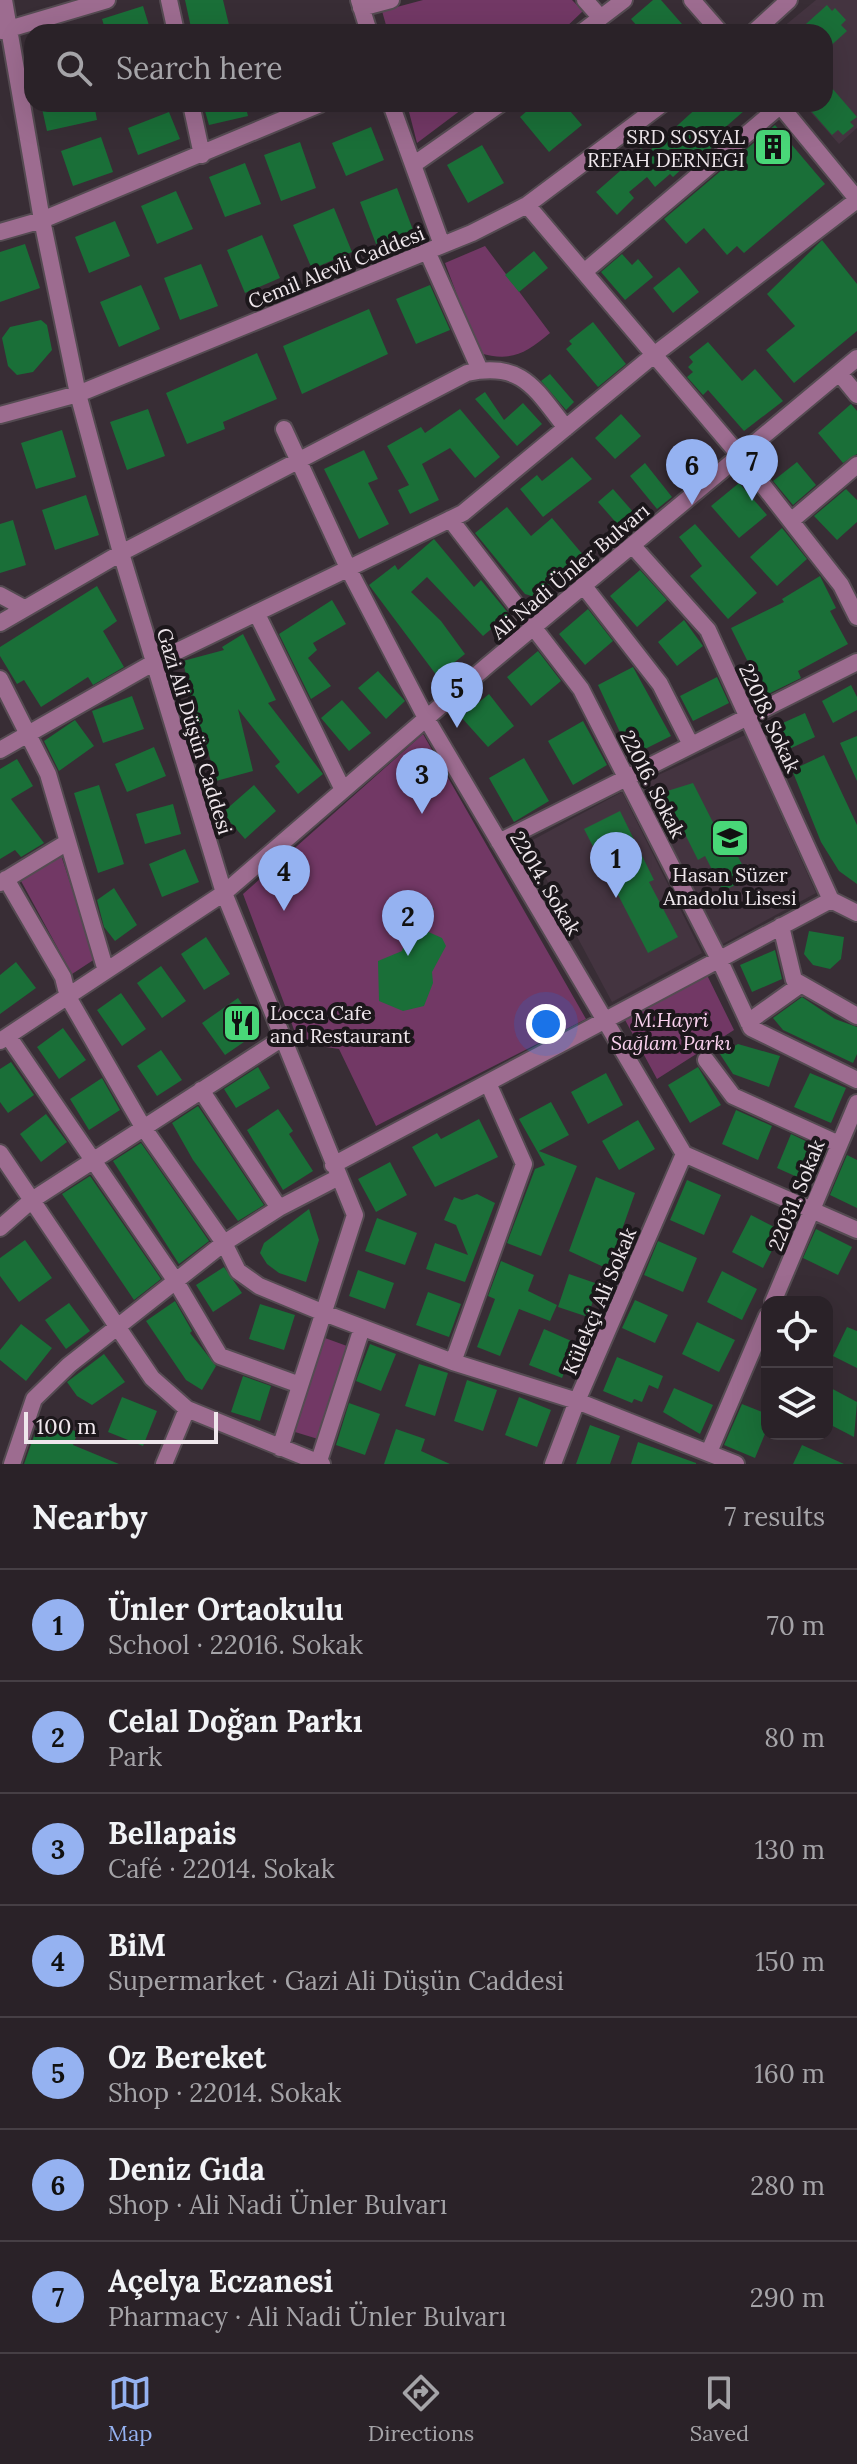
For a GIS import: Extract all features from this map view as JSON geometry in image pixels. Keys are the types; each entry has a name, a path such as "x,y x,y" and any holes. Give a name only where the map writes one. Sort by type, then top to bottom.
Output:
{"street":[{"name":"Gazi Ali Düşün Caddesi","path":"4,0 5,31 78,394 121,553 224,893 355,1215 280,1448"},
{"path":"28,24 107,0"},
{"path":"169,0 174,24"},
{"path":"366,24 360,4 391,0"},
{"path":"585,0 600,17"},
{"path":"592,24 624,0"},
{"path":"692,0 713,24"},
{"path":"763,24 789,0"},
{"path":"193,112 202,155"},
{"path":"0,232 42,220 301,112"},
{"path":"394,112 413,165 434,248 480,370"},
{"path":"413,165 489,112"},
{"name":"Cemil Alevli Caddesi","path":"0,415 78,394 434,248 527,205 651,112"},
{"path":"584,272 772,112"},
{"path":"0,750 153,663 463,513 655,354 857,199 786,112"},
{"path":"527,205 740,456 841,585 857,617"},
{"name":"Ali Nadi Ünler Bulvarı","path":"4,1038 224,893 532,628 857,358"},
{"path":"0,623 121,553 298,458 467,373 509,370 525,378 566,428"},
{"path":"839,373 857,395"},
{"name":"22014. Sokak","path":"284,429 349,570 426,718 684,1154"},
{"path":"791,521 857,465"},
{"name":"22016. Sokak","path":"450,519 581,689 748,1022"},
{"name":"22018. Sokak","path":"632,545 708,630 831,900"},
{"path":"583,585 660,684 691,745"},
{"path":"0,595 24,608"},
{"path":"257,614 343,790"},
{"path":"499,842 857,662"},
{"path":"0,679 48,774 106,971"},
{"path":"66,843 3,881 63,977 68,997 143,1127 224,1243 238,1271 259,1286 362,1328 453,1362 577,1401 736,1464"},
{"path":"12,1464 34,1399 117,1327 224,1243 336,1171 488,1083 781,926 831,900 857,913"},
{"path":"781,926 788,965 800,985 857,1016"},
{"path":"800,985 748,1022 751,1028 857,1080"},
{"path":"4,1038 94,1159 175,1280 220,1356 248,1369 300,1385"},
{"path":"0,1228 32,1200 281,1039"},
{"path":"706,1060 733,1096 839,1144"},
{"path":"453,1362 524,1164 488,1083"},
{"path":"201,1090 279,1208"},
{"name":"22031. Sokak","path":"776,1296 857,1103"},
{"path":"0,1153 152,1378 187,1409 319,1464 362,1328"},
{"path":"684,1154 857,1230"},
{"name":"Külekçi Ali Sokak","path":"553,1464 577,1401 684,1154"},
{"path":"709,1452 761,1330"},
{"path":"164,1464 187,1409"}],"shaded area":[{"path":"816,0 857,0 857,128 839,144 810,112 833,112 833,24 787,24"},
{"name":"Hasan Süzer Anadolu Lisesi","path":"745,735 816,893 721,945 641,783"},
{"path":"622,792 702,953 612,1002 527,843"}],"green space":[{"path":"423,0 572,0 583,11 569,24 386,24 382,11"},
{"path":"409,112 458,112 417,143"},
{"path":"485,246 550,333 517,354 500,357 479,353 445,263"},
{"path":"423,734 586,1019 376,1126 339,1049 299,1043 243,894"},
{"path":"61,855 95,959 72,974 21,881"},
{"name":"M.Hayri Sağlam Parkı","path":"707,975 734,1030 657,1079 624,1018"},
{"path":"325,1338 347,1346 318,1439 295,1432"}],"building":[{"path":"185,0 223,0 229,24 190,24"},
{"path":"653,0 661,0 682,24 635,24 631,19"},
{"path":"827,5 832,11 835,8 846,20 841,25 847,31 833,44 833,24 806,24"},
{"path":"143,6 149,24 104,24 102,19"},
{"path":"833,89 857,117 850,122 854,126 843,135 838,130 832,135 812,112 833,112"},
{"path":"43,112 96,112 97,120 47,131"},
{"path":"169,112 180,139 138,155 128,128"},
{"path":"205,112 247,112 248,116 209,125"},
{"path":"526,112 571,112 582,125 549,152 520,117"},
{"path":"692,112 743,112 721,131 724,134 704,156 700,152 673,177 670,174 655,187 647,177 629,192 634,198 617,215 596,192 620,171 616,167 641,148 646,154"},
{"path":"775,125 825,184 744,253 737,246 727,255 704,228 686,244 664,219"},
{"path":"371,127 384,160 346,176 332,143"},
{"path":"101,137 113,172 73,186 61,151"},
{"path":"300,142 316,188 281,201 264,155"},
{"path":"482,145 504,183 468,203 447,165"},
{"path":"245,163 261,204 225,217 209,177"},
{"path":"397,188 413,230 376,244 360,202"},
{"path":"176,191 193,229 157,244 141,206"},
{"path":"334,208 352,252 312,269 293,225"},
{"path":"115,221 130,256 89,273 75,237"},
{"path":"262,235 280,278 245,293 227,250"},
{"path":"822,240 857,284 857,331 794,383 766,350 795,326 767,294"},
{"path":"25,244 40,288 0,302 0,252"},
{"path":"534,251 548,268 519,292 505,275"},
{"path":"622,254 632,265 638,259 653,277 625,300 601,272"},
{"path":"201,264 218,306 180,320 164,278"},
{"path":"679,267 699,292 673,313 653,288"},
{"path":"141,285 160,329 119,347 100,302"},
{"path":"430,285 450,330 416,344 396,299"},
{"path":"369,309 388,354 302,394 283,346"},
{"path":"41,320 47,325 52,350 33,372 17,375 8,366 2,338 10,327"},
{"path":"593,322 626,364 598,387 566,349 572,344 569,341"},
{"path":"708,342 742,381 755,369 783,401 744,431 708,390 703,395 687,377 693,372 688,367 693,362 689,357"},
{"path":"257,353 277,399 223,422 225,429 187,444 166,393"},
{"path":"550,374 574,402 566,410 541,381"},
{"path":"485,392 504,420 523,403 542,424 517,446 475,399"},
{"path":"851,404 857,411 857,454 843,463 818,433"},
{"path":"148,409 165,456 127,470 110,422"},
{"path":"460,409 500,457 475,478 450,448 422,464 439,500 410,514 398,490 409,485 387,446 421,427 425,433"},
{"path":"621,414 641,436 615,459 595,438"},
{"path":"62,430 76,477 36,489 21,443"},
{"path":"364,450 378,479 368,483 389,524 359,539 324,469"},
{"path":"572,457 592,479 543,517 520,489 537,475 542,481"},
{"path":"797,462 816,485 793,505 773,481"},
{"path":"645,463 672,497 657,509 630,476"},
{"path":"739,483 767,515 739,538 711,506"},
{"path":"613,489 641,521 626,534 598,502"},
{"path":"846,489 857,500 857,522 837,540 814,516"},
{"path":"86,495 99,535 55,550 42,510"},
{"path":"507,507 531,536 552,518 584,556 535,597 525,594 475,533"},
{"path":"13,520 26,565 0,573 0,524"},
{"path":"695,524 757,593 728,619 690,576 702,566 679,537"},
{"path":"782,528 807,559 777,586 750,557"},
{"path":"434,539 474,587 481,580 509,614 483,636 427,577 411,592 441,621 465,654 437,676 369,585 395,565 398,570"},
{"path":"640,570 667,600 637,627 610,596"},
{"path":"820,576 836,608 830,611 848,644 798,671 801,678 760,698 747,672 752,670 731,628 784,602 782,599"},
{"path":"97,586 117,621 103,631 124,667 93,685 88,677 41,707 24,680 17,684 0,656 0,647"},
{"path":"332,600 346,624 313,643 317,650 308,658 331,686 311,699 279,634"},
{"path":"588,609 613,641 585,665 559,634"},
{"path":"684,620 703,646 677,666 658,642"},
{"path":"243,634 276,700 268,703 323,774 298,794 275,766 280,762 238,709 253,771 216,781 203,732 198,733 183,661 224,650 222,647"},
{"path":"538,651 561,681 531,706 507,677"},
{"path":"633,667 671,736 631,756 598,685"},
{"path":"378,671 405,701 386,719 358,688"},
{"path":"717,677 729,703 693,721 680,696"},
{"path":"851,685 857,697 857,710 833,723 822,701"},
{"path":"489,694 514,726 488,747 461,717"},
{"path":"132,696 144,729 103,743 92,711"},
{"path":"342,700 371,733 349,751 321,718"},
{"path":"805,713 815,737 787,750 776,726"},
{"path":"75,720 94,746 59,771 44,741"},
{"path":"583,721 607,765 573,785 548,741"},
{"path":"857,736 857,781 840,743"},
{"path":"154,747 166,776 127,792 115,764"},
{"path":"824,755 857,825 857,884 839,871 821,842 792,770"},
{"path":"524,758 549,801 514,822 489,778"},
{"path":"17,759 33,786 11,799 44,843 21,857 15,850 0,859 0,769"},
{"path":"693,783 725,846 731,843 749,878 723,891 705,856 698,860 664,792"},
{"path":"99,785 124,864 98,873 74,793"},
{"path":"254,785 276,811 245,839 222,813"},
{"path":"173,804 181,834 145,844 136,814"},
{"path":"620,811 654,880 649,882 678,937 648,953 584,829"},
{"path":"185,849 199,882 162,897 149,864"},
{"path":"114,888 137,925 115,941 104,927 97,900"},
{"path":"434,908 424,930 442,938 446,946 432,972 433,983 424,1006 403,1011 379,1001 378,961 402,951 414,917"},
{"path":"809,931 844,937 841,959 830,969 813,965 804,954"},
{"path":"206,937 230,974 204,990 181,954"},
{"path":"775,950 782,979 752,992 740,965"},
{"path":"16,962 36,988 0,1014 0,975"},
{"path":"161,966 186,1001 162,1018 137,983"},
{"path":"121,993 146,1029 122,1046 97,1010"},
{"path":"802,997 835,1019 857,1027 857,1054 853,1063 783,1030 773,1018"},
{"path":"238,998 260,1031 225,1055 202,1023"},
{"path":"63,1028 86,1060 59,1079 37,1047"},
{"path":"738,1044 780,1056 769,1087 733,1074 720,1054"},
{"path":"161,1050 182,1080 157,1096 137,1066"},
{"path":"11,1062 34,1095 8,1113 0,1102 0,1069"},
{"path":"258,1067 270,1088 236,1108 224,1089"},
{"path":"698,1067 721,1105 690,1123 668,1085"},
{"path":"606,1073 623,1105 588,1124 571,1092"},
{"path":"810,1073 846,1088 831,1123 794,1107"},
{"path":"102,1078 120,1110 89,1130 70,1099"},
{"path":"551,1102 569,1135 539,1151 577,1166 541,1256 507,1243 535,1169 545,1165 519,1119"},
{"path":"198,1106 264,1205 238,1221 193,1160 172,1123"},
{"path":"278,1109 293,1131 289,1134 313,1171 283,1190 247,1130"},
{"path":"736,1110 772,1126 758,1160 722,1144"},
{"path":"46,1114 67,1142 41,1162 20,1134"},
{"path":"479,1119 498,1157 435,1187 412,1147 437,1133 441,1139"},
{"path":"638,1120 655,1149 619,1170 602,1141"},
{"path":"791,1134 818,1147 804,1180 777,1168"},
{"path":"141,1143 209,1241 179,1264 113,1161"},
{"path":"847,1155 857,1160 857,1208 830,1195"},
{"path":"390,1162 407,1195 376,1212 358,1179"},
{"path":"90,1176 161,1279 134,1300 62,1194"},
{"path":"596,1177 635,1193 608,1269 569,1251"},
{"path":"687,1180 721,1195 704,1235 670,1220"},
{"path":"477,1194 495,1203 465,1282 426,1269 435,1243 468,1255 456,1225 444,1220 454,1197 462,1200"},
{"path":"309,1209 319,1240 306,1282 279,1273 267,1264 260,1253 264,1243"},
{"path":"751,1215 782,1231 763,1268 732,1252"},
{"path":"377,1218 417,1233 405,1265 365,1251"},
{"path":"816,1229 852,1247 838,1275 803,1258"},
{"path":"25,1240 52,1278 19,1302 0,1276 0,1258"},
{"path":"658,1241 697,1258 683,1292 644,1275"},
{"path":"501,1261 534,1275 528,1291 557,1305 550,1321 519,1309 500,1356 477,1347 495,1299 488,1296"},
{"path":"224,1267 242,1293 213,1312 196,1285"},
{"path":"358,1270 394,1283 385,1309 349,1296"},
{"path":"722,1271 757,1289 742,1320 707,1302"},
{"path":"569,1274 598,1284 588,1317 558,1307"},
{"path":"428,1292 461,1304 449,1337 416,1325"},
{"path":"635,1300 668,1315 655,1343 622,1328"},
{"path":"175,1301 192,1331 190,1333 216,1366 202,1390 186,1380 146,1321"},
{"path":"69,1303 90,1331 66,1349 45,1320"},
{"path":"260,1304 295,1315 284,1350 249,1339"},
{"path":"697,1322 735,1340 719,1372 682,1354"},
{"path":"21,1324 52,1348 26,1381 0,1360 0,1350"},
{"path":"847,1327 857,1331 857,1368 833,1356"},
{"path":"544,1329 576,1343 562,1378 529,1365"},
{"path":"370,1344 396,1354 381,1391 356,1381"},
{"path":"104,1354 125,1382 92,1405 77,1396 67,1382"},
{"path":"617,1357 663,1376 658,1389 649,1385 642,1402 634,1399 632,1403 603,1391"},
{"path":"419,1364 448,1373 435,1416 405,1406"},
{"path":"243,1376 271,1386 260,1421 231,1412"},
{"path":"467,1380 497,1390 483,1431 454,1421"},
{"path":"674,1388 713,1405 700,1434 663,1412"},
{"path":"833,1389 857,1402 854,1437 833,1426"},
{"path":"122,1397 157,1411 143,1446 108,1432"},
{"path":"519,1397 551,1410 537,1447 505,1435"},
{"path":"349,1403 380,1414 365,1455 336,1445"},
{"path":"742,1404 761,1412 762,1440 755,1458 724,1445"},
{"path":"40,1419 78,1432 73,1445 119,1464 24,1464"},
{"path":"590,1425 620,1436 610,1464 576,1464"},
{"path":"396,1429 425,1439 421,1451 450,1464 384,1464"},
{"path":"638,1442 696,1463 696,1464 631,1464"},
{"path":"802,1445 844,1464 793,1464"}],"place":[{"name":"SRD SOSYAL REFAH DERNEGI","path":"773,147"},
{"name":"Açelya Eczanesi","path":"752,501"},
{"name":"Deniz Gıda","path":"692,505"},
{"name":"Oz Bereket","path":"457,728"},
{"name":"Bellapais","path":"422,814"},
{"name":"Hasan Süzer Anadolu Lisesi","path":"730,838"},
{"name":"Ünler Ortaokulu","path":"616,898"},
{"name":"BiM","path":"284,911"},
{"name":"Celal Doğan Parkı","path":"408,956"},
{"name":"Locca Cafe and Restaurant","path":"242,1023"}]}
